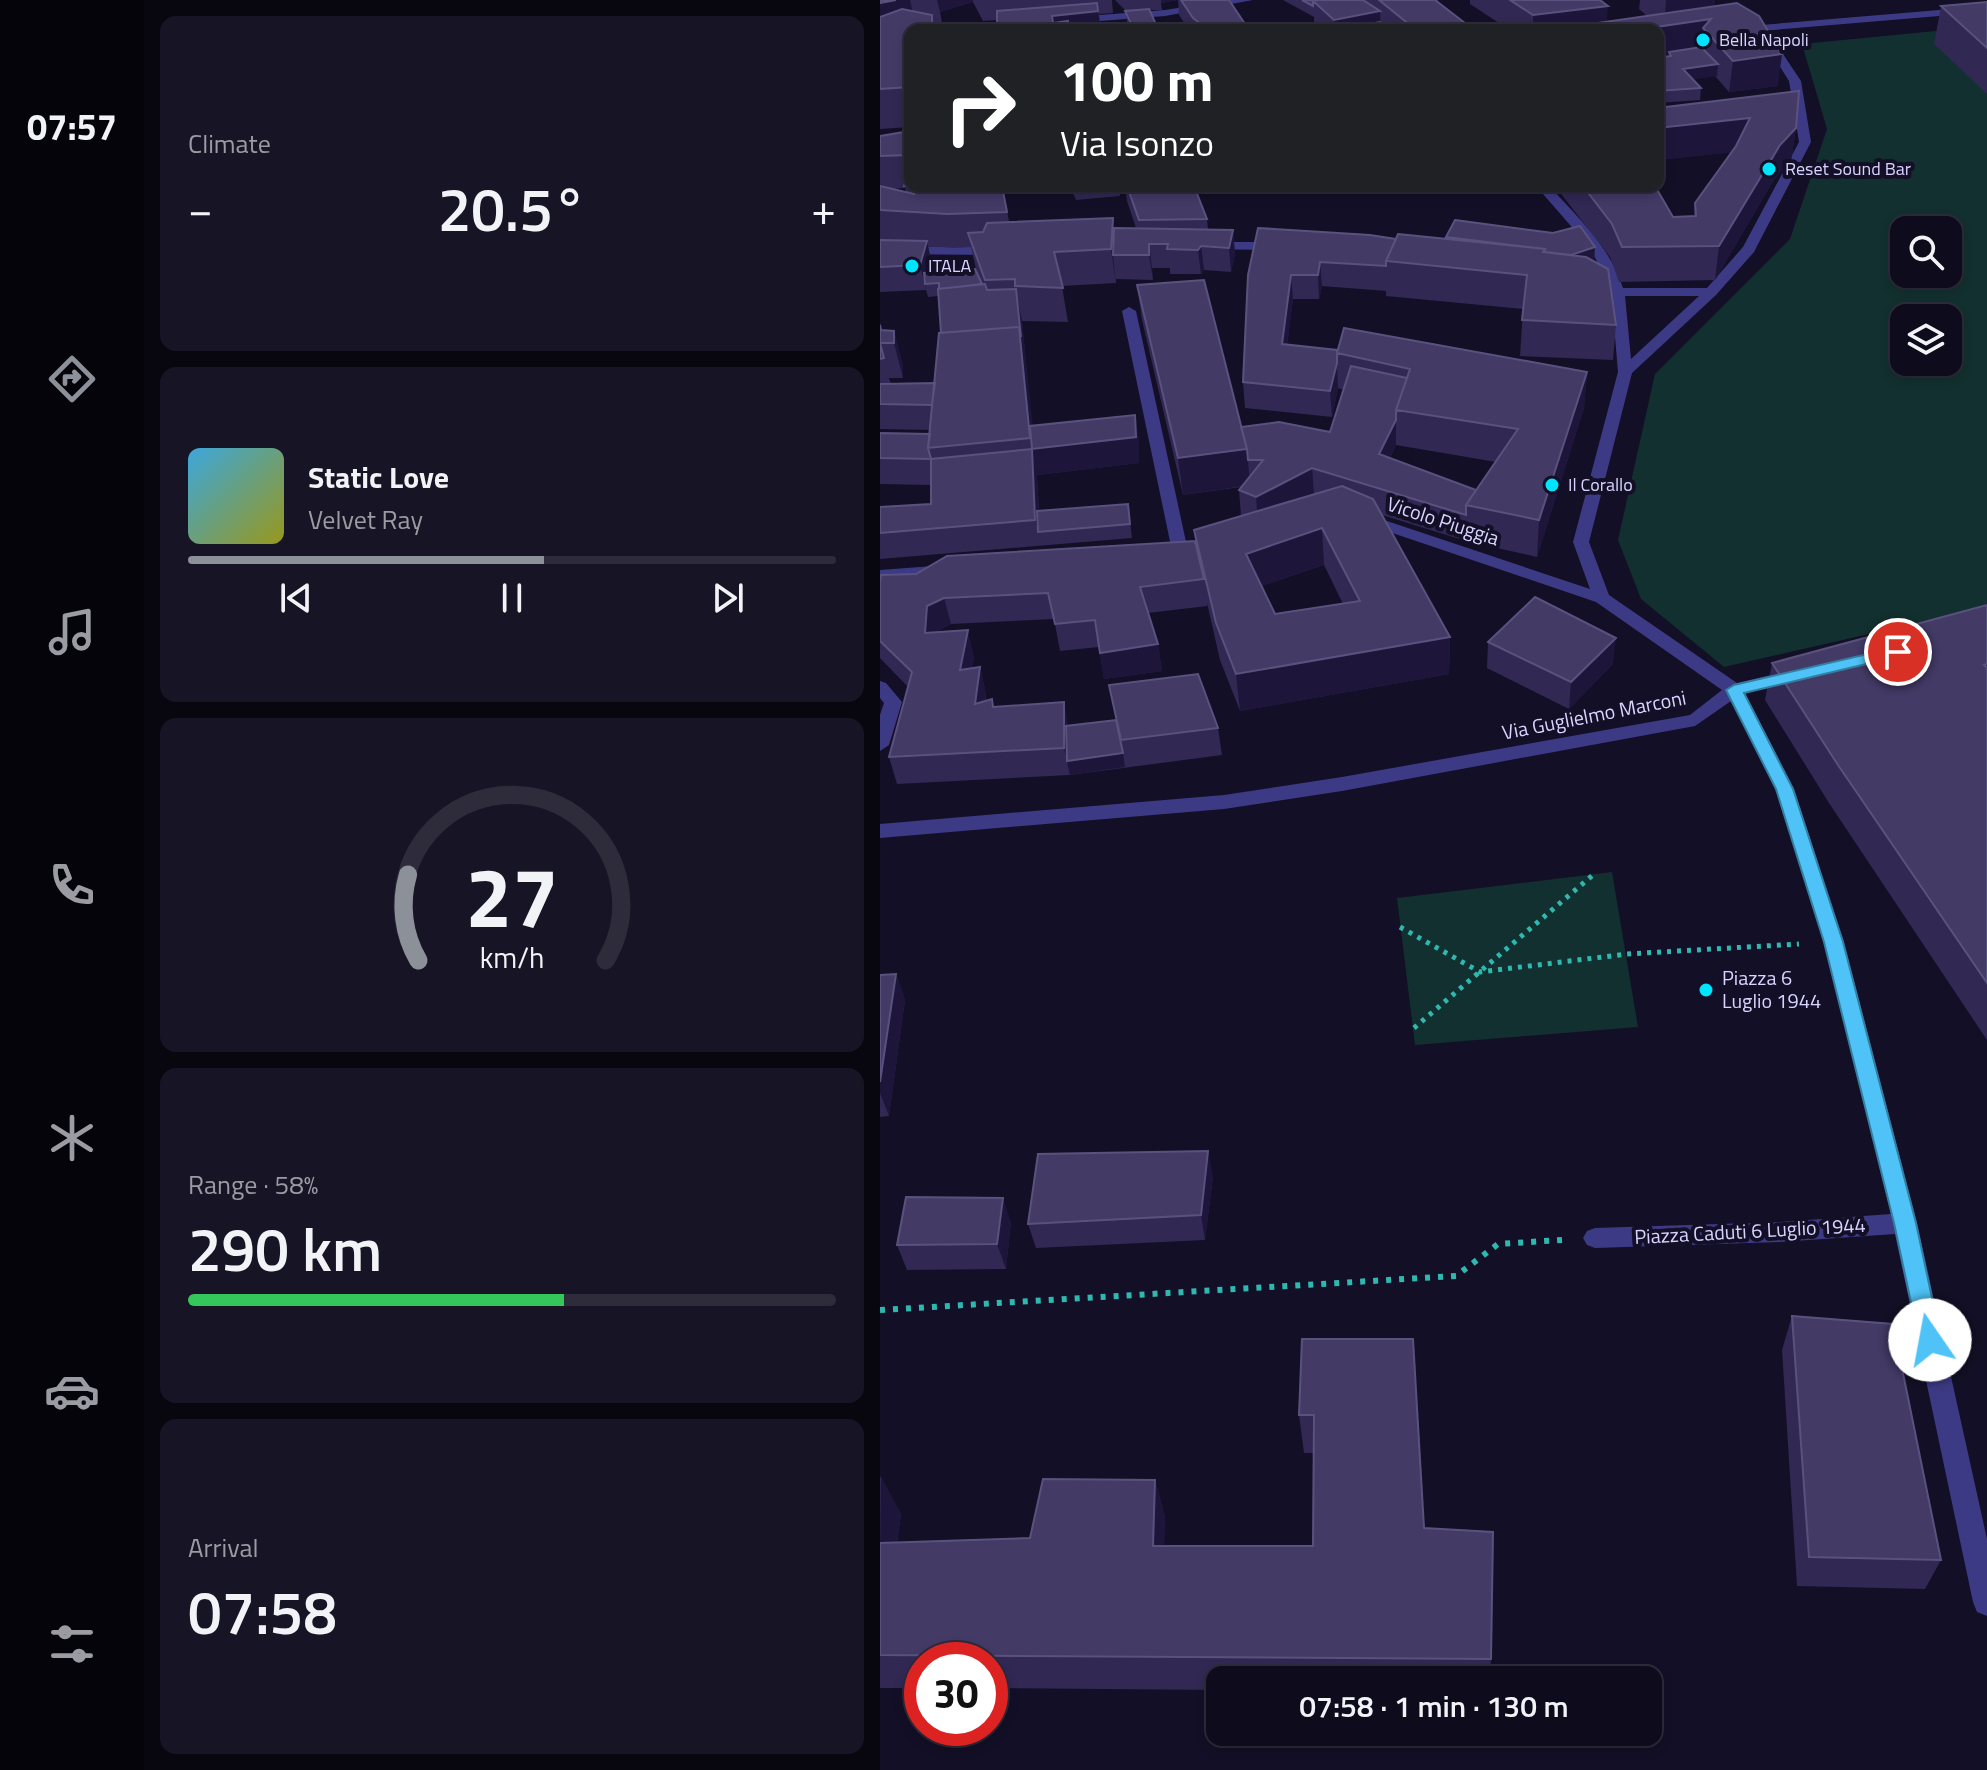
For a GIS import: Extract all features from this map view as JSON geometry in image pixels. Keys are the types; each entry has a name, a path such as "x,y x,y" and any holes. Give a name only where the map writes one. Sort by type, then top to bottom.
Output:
{"street":[{"path":"1058,22 1165,13 1248,0"},
{"path":"1733,25 1754,28 1987,9"},
{"path":"1165,13 1171,24"},
{"path":"1030,24 1042,23"},
{"path":"1625,372 1711,292 1749,249 1805,142 1795,81 1754,28"},
{"path":"1547,192 1587,237 1608,267 1617,292 1625,372 1581,542 1602,598"},
{"path":"1195,246 1299,245"},
{"path":"880,250 1014,251"},
{"path":"1562,284 1617,292 1711,292"},
{"path":"1129,311 1180,550"},
{"name":"Vicolo Piuggia","path":"1346,513 1602,598"},
{"path":"880,575 959,569"},
{"name":"Via Guglielmo Marconi","path":"880,831 950,822 1220,802 1339,785 1695,720 1734,690 1602,598"},
{"path":"1807,673 1734,690 1785,789 1834,942 1905,1223 1987,1602"},
{"path":"880,687 893,702 880,745"},
{"name":"Piazza Caduti 6 Luglio 1944","path":"1595,1238 1780,1232 1905,1223"}],"path":[{"path":"1414,1028 1594,874"},
{"path":"1400,927 1480,972 1627,954 1834,942"},
{"path":"880,1310 1456,1276 1498,1244 1595,1238"}],"green space":[{"path":"1987,26 1987,607 1724,667 1641,599 1618,540 1655,374 1790,239 1827,129 1802,44"},
{"path":"1612,872 1638,1027 1415,1045 1397,898"}],"building":[{"path":"1181,0 1229,0 1245,24 1201,24"},
{"path":"1363,0 1380,11 1334,20 1313,1"},
{"path":"1379,0 1435,0 1466,24 1409,24"},
{"path":"1510,0 1600,0 1608,6 1533,15"},
{"path":"1987,2 1987,48 1941,6"},
{"path":"1097,3 1098,11 1052,16 1053,23 1068,21 1068,24 997,24 997,11"},
{"path":"1737,3 1759,16 1782,54 1733,61 1703,28 1711,19 1664,26 1591,24"},
{"path":"902,9 932,15 932,24 904,24 904,87 880,89 880,17"},
{"path":"1149,9 1156,24 1131,24 1125,11"},
{"path":"1701,47 1718,64 1683,69 1701,88 1664,91 1664,57 1671,56 1669,52"},
{"path":"1799,91 1796,128 1780,145 1719,246 1622,247 1612,224 1588,192 1658,192 1673,217 1696,216 1695,203 1736,146 1750,118 1664,127 1664,107"},
{"path":"904,132 904,155 880,156 880,136"},
{"path":"880,186 914,194 1003,192 1007,212 947,214 880,210"},
{"path":"1129,192 1196,192 1207,219 1139,220"},
{"path":"1113,218 1111,249 1054,252 1063,288 1015,286 1015,279 985,280 968,233 983,232 987,223"},
{"path":"1455,220 1553,233 1580,226 1595,247 1571,255 1446,237"},
{"path":"1114,228 1233,230 1229,248 1201,246 1198,250 1167,249 1168,244 1149,244 1149,255 1113,255"},
{"path":"1258,228 1396,239 1386,266 1320,262 1318,275 1291,275 1282,344 1337,350 1330,391 1243,382 1248,275"},
{"path":"1398,234 1545,249 1543,252 1586,257 1608,269 1616,325 1522,320 1527,275 1386,261"},
{"path":"880,240 927,241 920,265 880,267"},
{"path":"975,269 982,284 939,289 939,283 925,284 924,273"},
{"path":"1204,280 1247,449 1178,458 1137,285"},
{"path":"985,284 987,290 1016,289 1021,337 1019,327 941,333 938,289"},
{"path":"880,325 881,330 894,331 894,343 880,343"},
{"path":"1019,327 1030,438 928,448 939,333"},
{"path":"1344,328 1587,372 1539,520 1466,505 1518,429 1396,410 1410,369 1337,353"},
{"path":"1351,366 1407,378 1396,410 1396,420 1379,454 1476,490 1466,505 1466,515 1312,468 1256,497 1239,490 1263,460 1248,460 1241,427 1279,422 1330,432"},
{"path":"935,383 932,405 880,404 880,384"},
{"path":"1135,415 1136,437 1032,449 1030,426"},
{"path":"880,433 930,434 928,448 931,459 880,458"},
{"path":"1032,449 1035,520 880,533 880,507 931,504 931,459"},
{"path":"1342,486 1373,499 1450,637 1236,674 1216,623 1194,530","holes":["1322,528 1360,601 1275,614 1246,554"]},
{"path":"1128,504 1130,524 1038,532 1037,511"},
{"path":"1195,541 1204,579 1140,587 1158,644 1100,653 1095,620 1055,624 1048,593 944,598 927,606 925,633 968,630 960,670 980,667 975,704 992,699 993,707 1064,702 1064,748 889,757 912,672 880,641 881,575 916,574 947,556"},
{"path":"1535,597 1616,638 1571,682 1488,642"},
{"path":"1987,605 1987,664 1984,665 1987,668 1987,983 1772,663"},
{"path":"1198,674 1218,728 1121,740 1109,685"},
{"path":"1116,720 1123,753 1067,761 1066,726"},
{"path":"896,974 880,1082 880,975"},
{"path":"1208,1151 1201,1215 1028,1224 1038,1154"},
{"path":"906,1197 1003,1198 997,1244 897,1245"},
{"path":"1792,1316 1893,1324 1941,1560 1809,1557"},
{"path":"1302,1339 1413,1339 1424,1528 1493,1532 1491,1659 1008,1656 1008,1642 904,1642 904,1655 880,1655 880,1543 1030,1538 1043,1479 1155,1480 1153,1546 1313,1546 1314,1415 1299,1415"}],"place":[{"name":"Bella Napoli","path":"1703,40"},
{"name":"Reset Sound Bar","path":"1769,169"},
{"name":"ITALA","path":"912,266"},
{"name":"Il Corallo","path":"1552,485"},
{"name":"Piazza 6 Luglio 1944","path":"1706,990"}],"route":[{"path":"1898,652 1734,690 1785,789 1834,942 1905,1223 1930,1340"}]}
